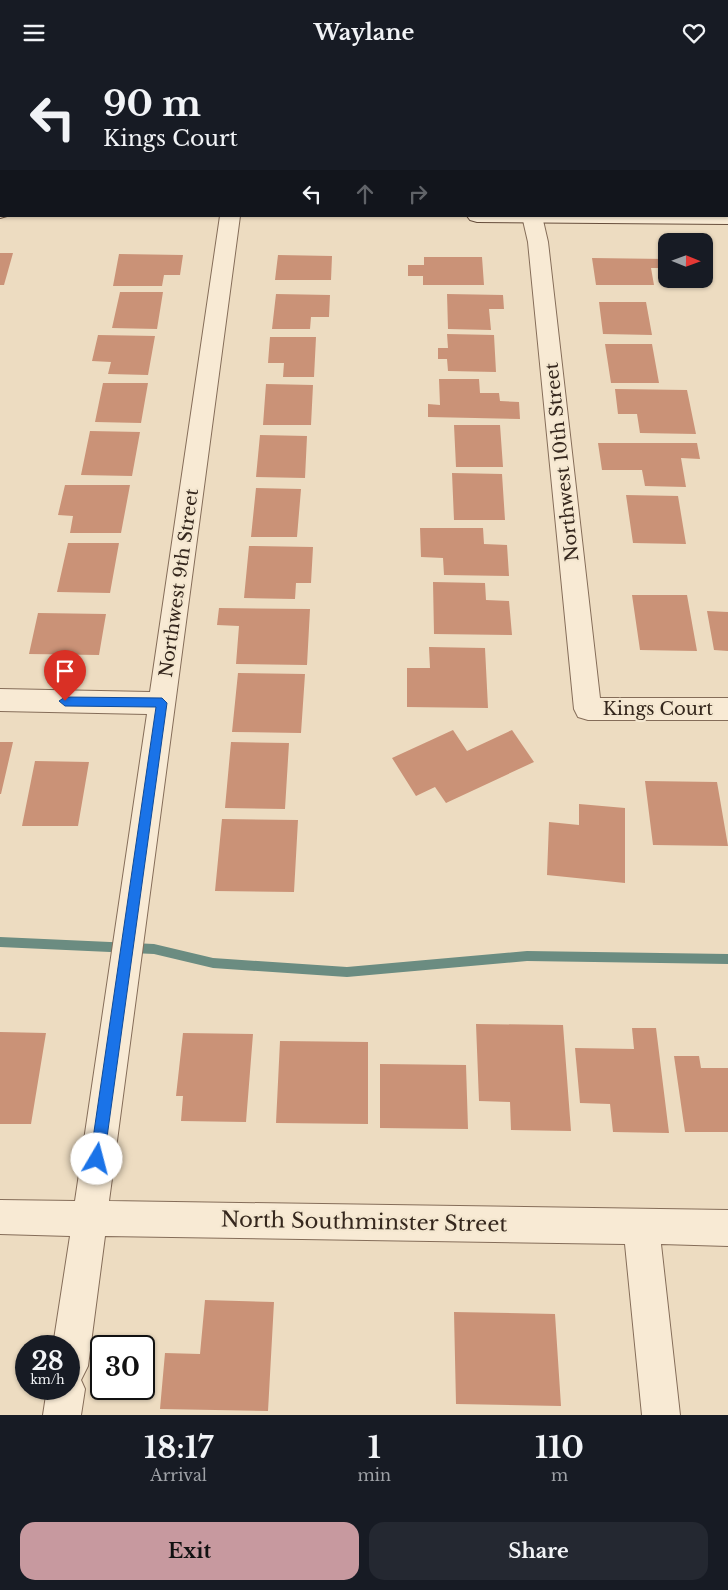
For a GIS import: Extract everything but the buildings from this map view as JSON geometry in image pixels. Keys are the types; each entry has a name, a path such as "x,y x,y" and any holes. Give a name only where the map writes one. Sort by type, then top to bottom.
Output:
{"street":[{"name":"Northwest 9th Street","path":"73,1335 230,217"},
{"path":"532,217 716,217"},
{"name":"Northwest 10th Street","path":"532,217 538,242 588,709"},
{"path":"0,700 162,703"},
{"name":"Kings Court","path":"588,709 728,709"},
{"name":"North Southminster Street","path":"0,1217 728,1228"},
{"path":"640,1227 662,1415"},
{"path":"62,1415 64,1400"}],"waterway":[{"path":"0,942 154,949 213,963 347,972 527,956 728,959"}],"route":[{"path":"65,701 162,703 97,1159"}]}
